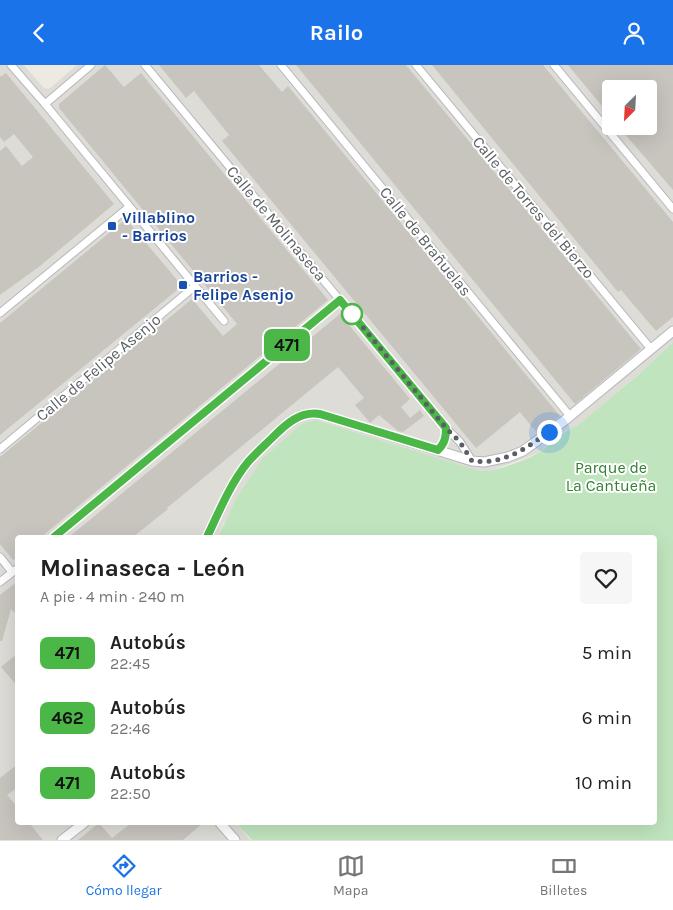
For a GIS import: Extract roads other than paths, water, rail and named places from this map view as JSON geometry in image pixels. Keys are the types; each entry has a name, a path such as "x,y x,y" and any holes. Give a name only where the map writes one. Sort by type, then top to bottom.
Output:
{"street":[{"path":"11,65 224,321"},
{"path":"45,104 91,65"},
{"name":"Calle de Molinaseca","path":"145,65 446,428 460,442 472,461"},
{"name":"Calle de Brañuelas","path":"281,65 570,416"},
{"name":"Calle de Torres del Bierzo","path":"416,65 651,349"},
{"path":"554,65 673,209"},
{"path":"0,313 129,207"},
{"name":"Calle de Felipe Asenjo","path":"0,449 195,286"},
{"path":"56,535 340,300"},
{"path":"209,535 230,491 249,461 285,425 307,413 320,414 472,461 484,462 508,457 523,451 570,416 673,331"},
{"path":"438,450 445,441 446,428"},
{"path":"0,557 15,570 0,582"},
{"path":"62,840 81,825"},
{"path":"222,825 237,840"},
{"path":"229,825 237,840"}],"place":[{"name":"Villablino - Barrios","path":"112,226"},
{"name":"Barrios - Felipe Asenjo","path":"183,285"}],"park label":[{"name":"Parque de La Cantueña","path":"611,476"}]}
